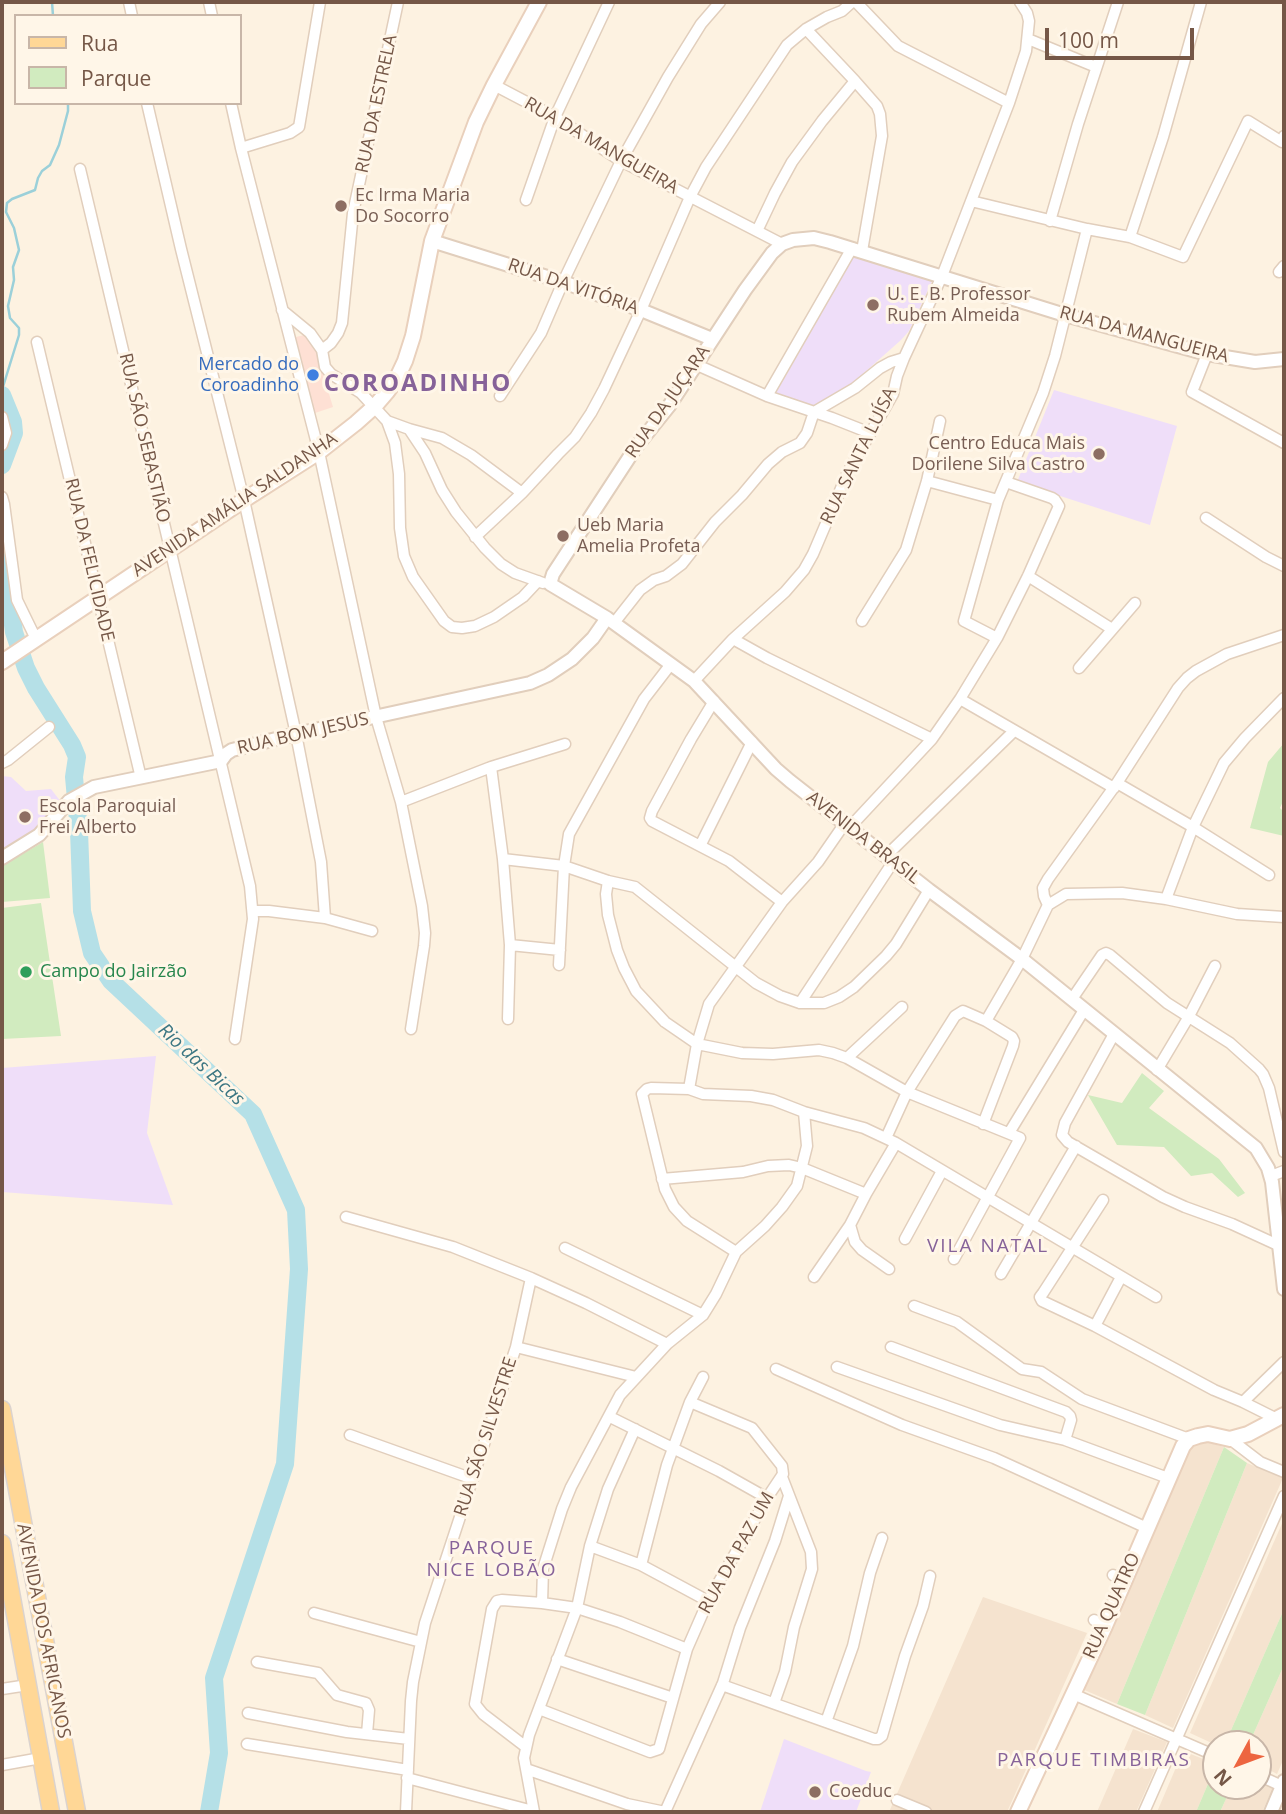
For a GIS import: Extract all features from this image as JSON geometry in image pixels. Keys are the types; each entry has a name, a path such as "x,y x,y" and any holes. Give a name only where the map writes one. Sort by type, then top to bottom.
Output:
{"main road":[{"name":"AVENIDA AMÁLIA SALDANHA","path":"5,659 318,452 375,406 397,378 405,361 413,336 432,242 477,122 538,2"},
{"name":"AVENIDA DOS AFRICANOS","path":"2,1409 7,1470 77,1812"},
{"path":"1189,1439 1208,1434 1230,1439 1259,1430 1280,1417"},
{"name":"RUA QUATRO","path":"1018,1812 1073,1694 1118,1578 1147,1528 1179,1454 1189,1439"},
{"name":"AVENIDA DOS AFRICANOS","path":"2,1543 51,1812"}],"street":[{"path":"241,148 290,133 299,127 320,2"},
{"name":"RUA DA ESTRELA","path":"322,350 331,343 342,324 353,213 398,2"},
{"path":"526,200 555,117 609,2"},
{"path":"500,396 541,333 562,282 621,161 701,24 720,2"},
{"path":"475,537 522,493 575,437 591,413 641,310 690,197 706,167 787,44 806,29 842,12 854,2 898,46 1009,103"},
{"path":"1020,2 1027,13 1034,2"},
{"path":"1050,221 1118,2"},
{"path":"1130,237 1163,136 1201,2"},
{"name":"RUA SANTA LUÍSA","path":"694,681 804,570 848,472 893,394 904,358 942,276 1009,103 1026,51 1029,22 1027,13"},
{"path":"767,396 857,249 882,136 882,122 877,106 806,29"},
{"path":"1028,39 1097,67"},
{"path":"757,231 792,162 855,81"},
{"name":"RUA DA MANGUEIRA","path":"494,85 555,117 621,161 782,244 814,238 1208,354 1255,362 1284,359"},
{"path":"148,105 181,249 244,500 296,734 321,862 325,918"},
{"path":"231,105 318,452 376,717 401,802 422,906 425,933 411,1029"},
{"path":"971,201 1130,237 1183,257 1248,121 1282,142 1284,136"},
{"name":"RUA SÃO SEBASTIÃO","path":"80,169 250,886 252,928 235,1039"},
{"path":"997,638 964,621 969,598 998,500 1043,393 1055,356 1087,229"},
{"name":"RUA DA VITÓRIA","path":"432,242 562,282 712,339"},
{"name":"RUA DA JUÇARA","path":"544,583 636,447 669,406 751,281 782,244"},
{"path":"282,310 310,333 322,350 331,374 353,387 375,406 387,421 397,453 404,556 413,578 444,621 452,627 475,626 495,617 544,583"},
{"name":"RUA DA FELICIDADE","path":"37,342 141,778"},
{"path":"1208,354 1192,392 1284,443"},
{"path":"610,621 640,590 682,564 715,522 768,464 782,452 800,443 807,433 814,412 855,388 891,362 904,358"},
{"path":"697,365 767,396 870,433"},
{"path":"2,417 6,433 2,445"},
{"path":"387,421 442,438 471,455 522,493"},
{"path":"862,621 906,550 928,481 940,421"},
{"name":"AVENIDA BRASIL","path":"409,429 425,453 442,490 475,537 501,564 514,573 544,583 610,621 694,681 776,769 929,890 1022,959 1251,1144 1260,1153 1271,1175 1284,1289"},
{"path":"928,481 998,500"},
{"path":"689,1089 697,1044 709,1004 782,902 848,825 932,739 997,638 1058,510 1058,503 1052,498 1006,482"},
{"path":"2,497 18,600 32,641"},
{"path":"1206,518 1284,566"},
{"path":"1028,576 1112,629"},
{"path":"1079,668 1135,603"},
{"name":"RUA BOM JESUS","path":"2,858 39,835 69,801 86,791 102,785 221,761 232,750 296,734 530,683 572,659 610,621"},
{"path":"1048,905 1043,888 1048,879 1115,785 1178,688 1196,671 1227,654 1284,635"},
{"path":"733,639 932,739"},
{"path":"559,965 564,866 569,834 644,699 670,664"},
{"path":"1166,900 1193,827 1224,763 1244,738 1284,698"},
{"path":"960,699 1193,827 1269,875"},
{"path":"713,701 650,818 729,862 782,902"},
{"path":"2,763 49,727"},
{"path":"800,1003 890,859 1014,731"},
{"path":"700,846 752,742"},
{"path":"401,802 565,744"},
{"path":"491,768 503,859 510,945 508,1019"},
{"path":"503,859 564,866 635,887 756,983 800,1003 824,1003 854,987 891,950 929,890"},
{"path":"608,881 608,915 617,950 636,991 665,1022 697,1044 742,1053 774,1054 820,1050 833,1053 907,1092 1020,1138 954,1259"},
{"path":"986,1021 1022,959 1048,905 1066,894 1122,893 1237,914 1284,917"},
{"path":"253,911 325,918 372,931"},
{"path":"510,945 560,950"},
{"path":"1072,999 1102,955 1107,954 1167,1003 1230,1043 1263,1074 1269,1088 1284,1152"},
{"path":"1157,1070 1215,966"},
{"path":"846,1058 902,1007"},
{"path":"814,1277 850,1225 866,1195 891,1140 907,1092 958,1012 963,1010 986,1021 1014,1041 983,1124"},
{"path":"1009,1133 1084,1010"},
{"path":"1114,1034 1065,1123 1062,1135 1068,1142 1163,1197 1232,1224 1280,1247"},
{"path":"736,1252 687,1221 674,1207 662,1180 642,1094 652,1088 689,1089 703,1094 751,1096 773,1100 804,1112 864,1128 891,1140 1156,1297"},
{"path":"542,1603 544,1569 562,1509 620,1395 667,1344 703,1315 736,1252 765,1226 797,1186 807,1146 804,1112"},
{"path":"1001,1274 1076,1146"},
{"path":"662,1180 789,1165 866,1195"},
{"path":"905,1239 942,1171"},
{"path":"1271,1175 1284,1171"},
{"path":"1103,1200 1040,1297 1042,1301 1095,1326 1213,1390 1280,1417"},
{"path":"346,1217 453,1247 531,1278 667,1344"},
{"path":"850,1225 855,1241 862,1250 889,1269"},
{"path":"565,1248 703,1315"},
{"path":"1095,1326 1121,1277"},
{"path":"516,1347 531,1278"},
{"path":"914,1306 957,1322 1022,1369 1041,1372 1082,1399 1189,1439"},
{"name":"RUA SÃO SILVESTRE","path":"407,1812 413,1682 425,1623 516,1347 636,1377"},
{"path":"891,1347 1066,1412 1071,1420 1065,1440"},
{"path":"1243,1402 1284,1362"},
{"path":"836,1367 1000,1425 1065,1440 1168,1478"},
{"path":"776,1368 902,1425 994,1458 1147,1528"},
{"path":"641,1565 673,1448 690,1402 704,1377"},
{"name":"RUA DA PAZ UM","path":"539,1709 650,1752 656,1751 661,1745 687,1649 708,1601 766,1498 782,1477 783,1471 782,1466 752,1428 690,1402"},
{"path":"610,1417 719,1471 766,1498"},
{"path":"247,1744 408,1774 534,1812 524,1758 526,1747 578,1608 590,1546 608,1489 635,1429"},
{"path":"349,1435 473,1479"},
{"path":"1230,1439 1260,1462 1284,1472"},
{"path":"774,1703 813,1569 811,1552 782,1477"},
{"path":"526,1769 627,1804 665,1812 722,1685 789,1496"},
{"path":"1144,1812 1284,1496"},
{"path":"826,1721 853,1646 870,1573 882,1538"},
{"path":"590,1546 641,1565 708,1601"},
{"path":"722,1685 874,1739 881,1736 930,1576"},
{"path":"526,1747 483,1714 475,1704 491,1614 494,1605 502,1600 578,1608 687,1649"},
{"path":"314,1613 421,1642"},
{"path":"557,1659 673,1698"},
{"path":"257,1662 318,1673 337,1695 366,1703 369,1710 368,1734"},
{"path":"2,1689 28,1685"},
{"path":"1073,1694 1202,1750"},
{"path":"248,1713 346,1732 409,1739"},
{"path":"2,1765 41,1758"},
{"path":"1270,1812 1284,1785"},
{"path":"897,1800 926,1812"}],"shaded area":[{"name":"U. E. B. Professor Rubem Almeida","path":"854,255 933,279 909,331 847,388 812,406 776,393"},
{"name":"Mercado do Coroadinho","path":"304,335 313,342 333,407 315,413 292,338"},
{"name":"Centro Educa Mais Dorilene Silva Castro","path":"1054,390 1177,426 1150,525 1017,482"},
{"name":"Escola Paroquial Frei Alberto","path":"2,776 11,777 26,791 51,789 61,802 34,832 2,851"},
{"path":"156,1056 147,1133 173,1205 2,1192 2,1068"},
{"path":"1193,1438 1224,1447 1117,1704 1082,1689"},
{"path":"1247,1463 1283,1478 1173,1728 1145,1715"},
{"path":"1284,1519 1284,1609 1231,1730 1202,1730 1202,1739 1190,1733"},
{"path":"983,1597 1087,1633 1007,1812 889,1812"},
{"path":"1284,1665 1284,1758 1277,1774 1272,1771 1272,1730 1255,1730"},
{"path":"1133,1729 1167,1742 1136,1812 1097,1812"},
{"name":"Coeduc","path":"784,1739 871,1772 856,1812 760,1812"},
{"path":"1183,1751 1202,1758 1202,1798 1196,1812 1157,1812"},
{"path":"1226,1800 1268,1800 1262,1812 1220,1812"}],"green space":[{"path":"1284,743 1284,799 1280,808 1284,812 1284,836 1250,828 1268,762"},
{"path":"43,842 50,898 2,902 2,866"},
{"name":"Campo do Jairzão","path":"41,903 61,1036 2,1039 2,908"},
{"path":"1142,1073 1164,1091 1149,1108 1219,1159 1245,1193 1238,1197 1212,1173 1191,1176 1164,1147 1117,1145 1088,1095 1122,1103"},
{"path":"1224,1447 1247,1463 1145,1715 1117,1704"},
{"path":"1284,1609 1284,1665 1255,1730 1231,1730"},
{"path":"1202,1798 1226,1800 1220,1812 1196,1812"}],"waterway":[{"path":"52,2 53,14"},
{"path":"2,390 19,335 19,328 10,318 8,306 14,280 13,267 19,250 14,228 6,212 7,203 35,190 38,178 50,165 59,145 68,105"},
{"name":"Rio das Bicas","path":"2,395 13,422 14,433 2,465"},
{"name":"Rio das Bicas","path":"2,546 14,632 26,668 77,757 74,777 82,911 92,953 111,981 253,1114 296,1210 299,1269 285,1464 214,1678 219,1753 209,1812"},
{"path":"51,728 58,723"}],"place":[{"name":"Ec Irma Maria Do Socorro","path":"341,206"},
{"name":"U. E. B. Professor Rubem Almeida","path":"873,305"},
{"name":"Mercado do Coroadinho","path":"313,375"},
{"name":"Centro Educa Mais Dorilene Silva Castro","path":"1099,454"},
{"name":"Ueb Maria Amelia Profeta","path":"563,536"},
{"name":"Escola Paroquial Frei Alberto","path":"25,817"},
{"name":"Campo do Jairzão","path":"26,972"},
{"name":"Coeduc","path":"815,1792"}],"district":[{"name":"COROADINHO","path":"418,384"},
{"name":"VILA NATAL","path":"988,1247"},
{"name":"PARQUE NICE LOBÃO","path":"492,1560"},
{"name":"PARQUE TIMBIRAS","path":"1094,1761"}]}
